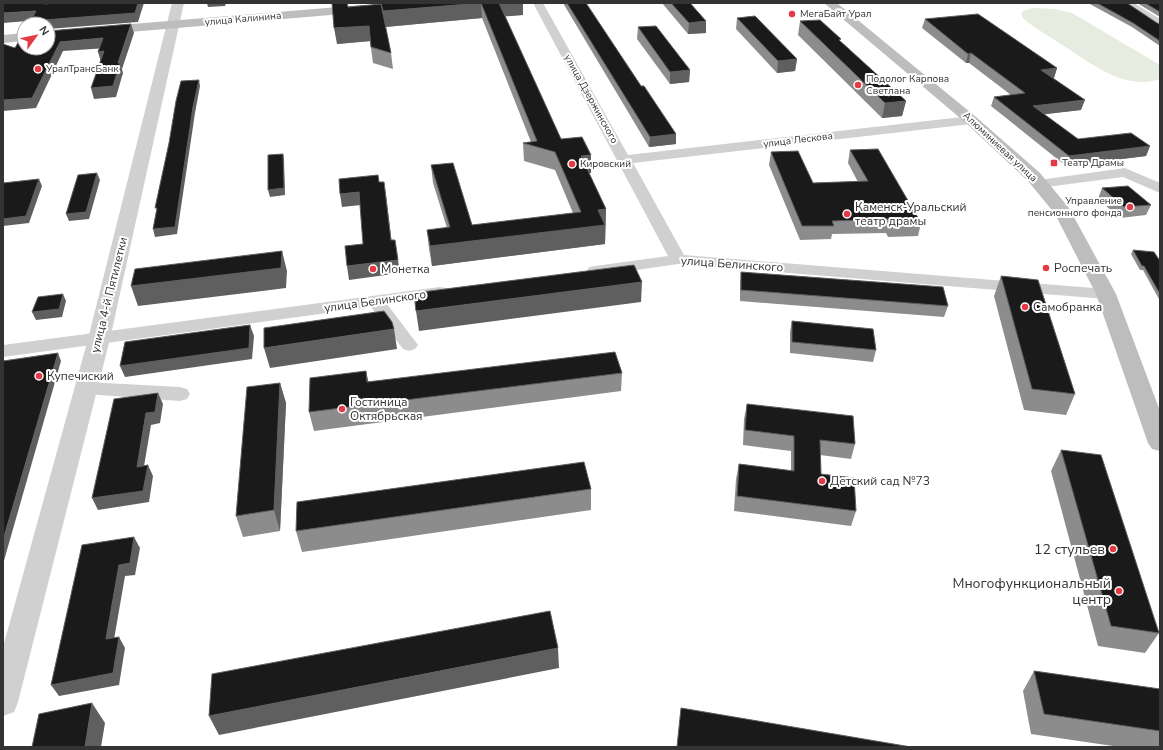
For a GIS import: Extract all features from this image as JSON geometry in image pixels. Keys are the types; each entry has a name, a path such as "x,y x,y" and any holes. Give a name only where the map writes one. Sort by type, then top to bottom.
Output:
{"main road":[{"name":"Алюминиевая улица","path":"830,3 971,120 1039,184 1063,212 1106,294 1160,443"},
{"name":"улица Калинина","path":"56,34 375,8"},
{"path":"3,39 16,38"}],"street":[{"name":"улица 4-й Пятилетки","path":"3,702 99,339 178,3"},
{"name":"улица Дзержинского","path":"538,3 678,259"},
{"path":"1127,3 1160,24"},
{"name":"улица Лескова","path":"624,160 971,120"},
{"path":"1039,184 1125,172 1160,189"},
{"name":"улица Белинского","path":"575,273 678,259 1106,294"},
{"name":"улица Белинского","path":"3,352 457,290"},
{"path":"375,301 409,345"},
{"path":"86,388 180,394"}],"shaded area":[{"path":"1033,8 1054,9 1072,13 1160,65 1160,79 1147,82 1122,79 1097,68 1023,18 1021,14 1023,11"}],"building":[{"path":"3,3 138,3 135,13 56,19 56,16 33,16 36,11 3,13"},
{"path":"332,3 347,3 348,7 381,4 391,53 371,47 369,26 334,28"},
{"path":"381,3 481,3 383,11"},
{"path":"481,3 499,3 561,139 582,137 591,155 581,156 606,209 598,210 605,225 430,246 427,230 450,227 431,165 453,163 472,225 581,212 555,152 523,143 537,141"},
{"path":"567,3 586,3 641,86 644,86 676,134 650,137"},
{"path":"671,3 690,3 706,21 689,23"},
{"path":"1097,3 1127,3 1160,24 1160,41 1133,23"},
{"path":"1145,3 1160,3 1160,12"},
{"path":"978,14 1057,68 1041,70 1085,100 1033,106 1078,139 1131,133 1150,146 1069,156 994,97 1025,93 971,53 968,54 925,19"},
{"path":"755,16 797,59 778,61 737,18"},
{"path":"820,20 841,39 839,40 906,101 885,103 800,21"},
{"path":"131,24 118,63 120,63 113,86 91,88 104,51 98,52 103,38 60,42 56,50 56,30"},
{"path":"656,26 690,70 670,72 638,27"},
{"path":"3,44 15,48 16,46 16,56 53,56 32,98 3,100"},
{"path":"199,80 193,107 175,227 153,229 157,208 155,208 181,81"},
{"name":"Каменск-Уральский театр драмы","path":"878,149 921,223 891,224 889,219 832,221 834,226 802,226 771,152 798,151 813,183 868,181 850,150"},
{"path":"283,154 284,188 268,190 268,155"},
{"path":"97,173 86,212 66,214 78,175"},
{"path":"378,175 379,182 384,182 391,240 395,240 398,260 347,266 345,246 363,244 359,192 340,194 339,179"},
{"path":"39,179 26,216 3,219 3,183"},
{"path":"1128,186 1151,205 1124,207 1102,188"},
{"path":"1133,250 1154,252 1160,261 1160,294 1144,266 1142,266"},
{"path":"282,251 281,268 131,286 135,269"},
{"path":"634,265 642,282 416,311 414,293"},
{"path":"741,272 943,287 948,306 741,290"},
{"path":"1001,276 1038,280 1075,394 1032,389"},
{"path":"63,294 59,309 32,312 38,297"},
{"path":"384,311 392,322 394,329 264,348 264,328"},
{"path":"792,321 873,329 876,350 792,342"},
{"path":"250,325 249,348 120,366 125,342"},
{"path":"615,352 622,373 309,412 310,378 366,371 367,382"},
{"path":"58,353 3,540 3,361"},
{"path":"280,383 274,510 236,516 247,387"},
{"path":"158,393 155,412 146,413 137,467 148,465 143,491 92,498 114,399"},
{"path":"747,404 853,416 855,444 820,440 821,474 854,478 856,511 737,496 739,464 794,471 794,436 745,430"},
{"path":"1061,450 1101,455 1159,633 1111,626"},
{"path":"584,462 591,489 296,531 297,502"},
{"path":"134,537 130,563 119,565 106,639 119,637 113,673 51,685 82,545"},
{"path":"550,611 558,648 209,716 212,674"},
{"path":"1034,671 1160,689 1160,731 1044,714"},
{"path":"92,703 85,747 32,747 39,714"},
{"path":"681,708 911,747 677,747"}],"place":[{"name":"МегаБайт Урал","path":"792,14"},
{"name":"УралТрансБанк","path":"38,69"},
{"name":"Подолог Карпова Светлана","path":"858,85"},
{"name":"Театр Драмы","path":"1054,163"},
{"name":"Кировский","path":"572,164"},
{"name":"Управление пенсионного фонда","path":"1130,207"},
{"name":"Каменск-Уральский театр драмы","path":"847,214"},
{"name":"Роспечать","path":"1046,268"},
{"name":"Монетка","path":"373,269"},
{"name":"Самобранка","path":"1025,307"},
{"name":"Купечиский","path":"39,376"},
{"name":"Гостиница Октябрьская","path":"342,409"},
{"name":"Детский сад №73","path":"822,481"},
{"name":"12 стульев","path":"1113,549"},
{"name":"Многофункциональный центр","path":"1119,591"}]}
